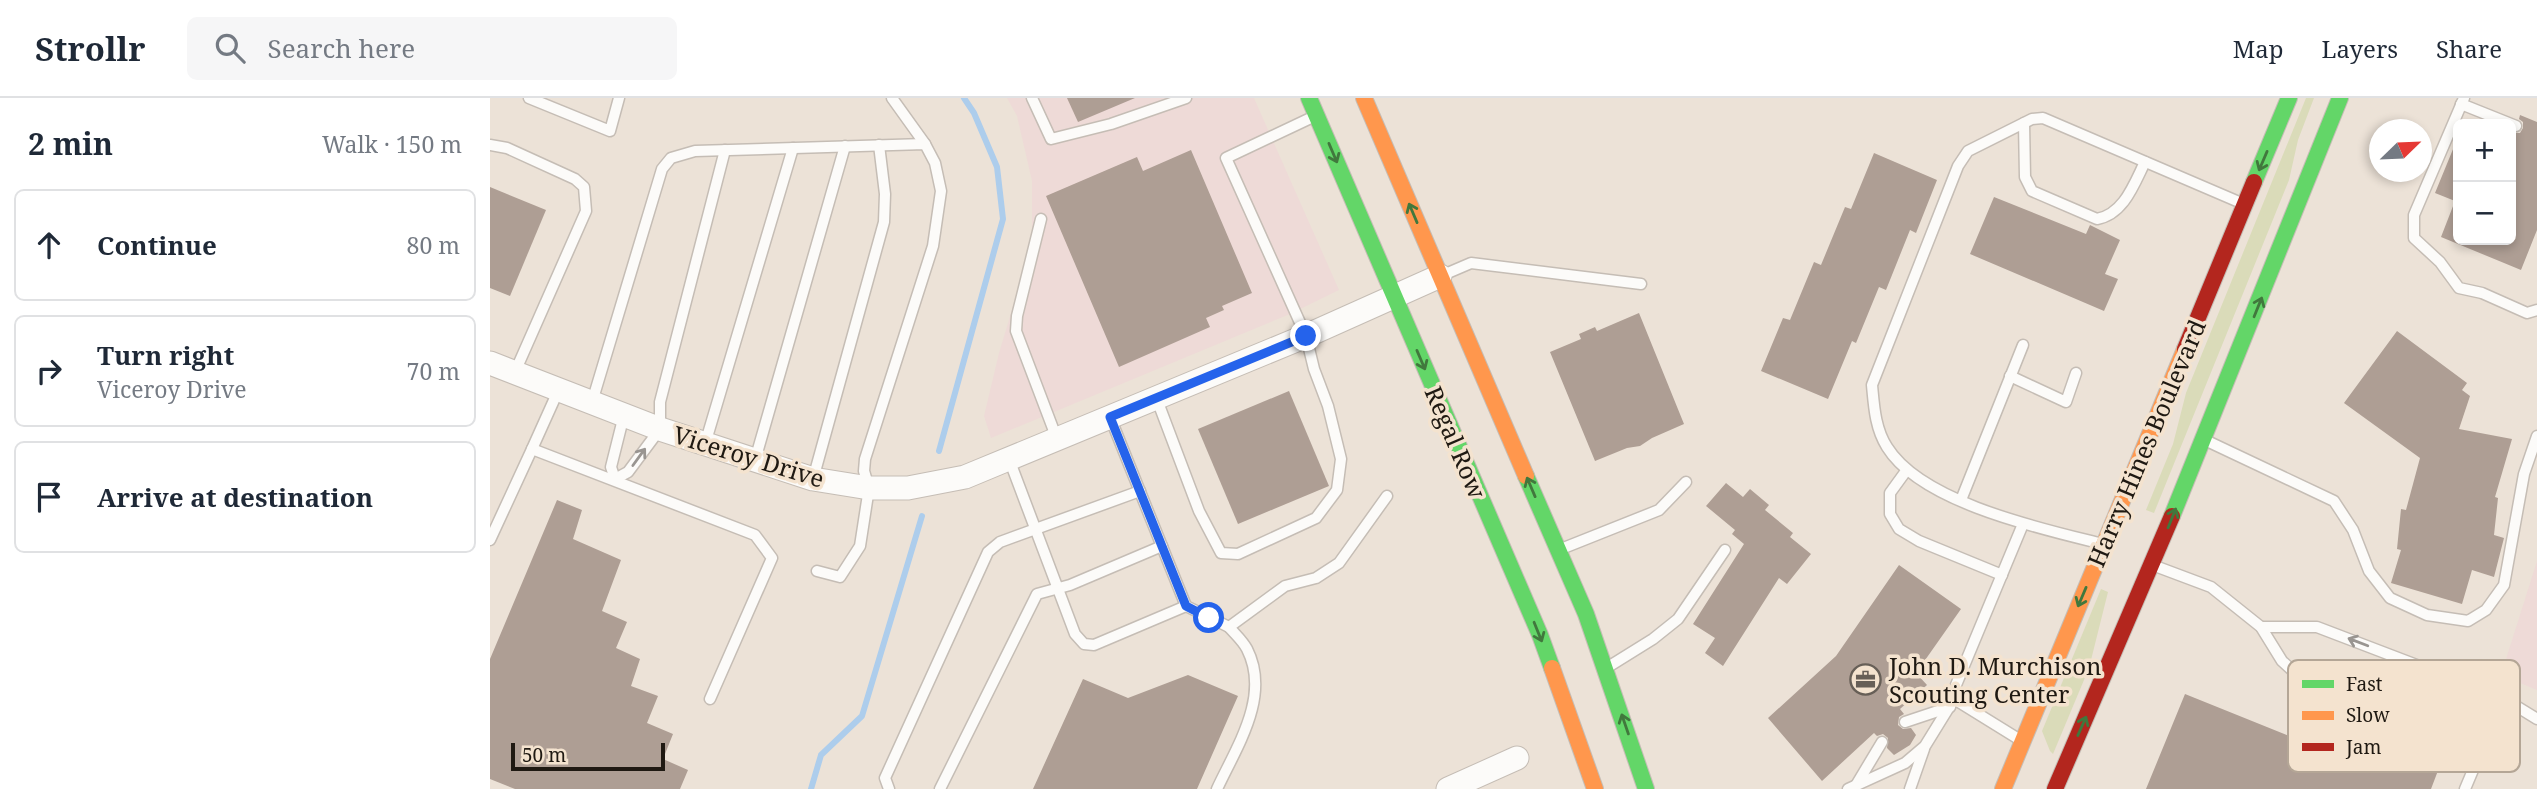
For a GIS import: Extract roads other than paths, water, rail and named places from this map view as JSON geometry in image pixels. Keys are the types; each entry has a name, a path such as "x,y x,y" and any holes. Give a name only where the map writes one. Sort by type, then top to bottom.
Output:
{"main road":[{"name":"Regal Row","path":"1309,98 1394,297 1517,567 1595,789"},
{"name":"Regal Row","path":"1364,98 1553,552 1606,668 1646,789"},
{"name":"Harry Hines Boulevard","path":"2003,789 2110,547 2289,98"},
{"name":"Harry Hines Boulevard","path":"2054,789 2146,563 2204,440 2340,98"},
{"path":"1575,735 1597,753 1607,774"},
{"path":"2022,741 2040,756"}],"street":[{"name":"Viceroy Drive","path":"490,363 660,429 813,479 869,488 908,488 965,477 1306,336 1440,276"},
{"path":"1448,789 1517,758"}],"lane":[{"path":"529,98 610,131 619,98"},
{"path":"817,571 840,577 860,547 869,488 864,471 865,459 933,246 942,191 935,163 925,144 892,98"},
{"path":"1032,98 1051,139 1111,124 1186,98"},
{"path":"2501,119 2462,101 2414,215 2414,238 2440,262 2459,288 2482,293 2527,313 2537,310"},
{"path":"1156,397 1199,511 1222,553 1238,554 1316,518 1337,490 1341,459 1306,336 1226,158 1316,115"},
{"path":"2110,547 2023,524 1933,488 1906,471 1886,446 1874,416 1872,385 1958,166 1968,151 2032,118 2043,118 2245,204"},
{"path":"2024,123 2025,177 2032,191 2097,219 2106,217 2124,202 2145,162"},
{"path":"592,402 662,169 671,158 695,151 925,144"},
{"path":"490,145 507,148 575,179 584,187 586,211 515,372"},
{"path":"813,479 884,222 885,194 879,145"},
{"path":"755,460 845,146"},
{"path":"705,444 793,148"},
{"path":"614,479 628,472 660,429 660,402 725,150"},
{"path":"1041,219 1017,316 1016,331 1056,439"},
{"path":"1440,276 1471,263 1641,284"},
{"path":"1961,500 2023,345"},
{"path":"2010,376 2066,402 2076,373"},
{"path":"490,540 559,390"},
{"path":"614,479 611,467 624,415"},
{"path":"1110,417 1186,606 1229,627 1247,648 1256,680 1255,705 1217,789"},
{"path":"2204,440 2334,501 2353,530 2369,571 2390,598 2427,615 2468,621 2486,610 2504,585 2524,474 2537,436"},
{"path":"533,449 755,535 772,558 710,699"},
{"path":"1009,459 1075,634 1084,644 1094,645 1186,606"},
{"path":"1906,471 1890,493 1890,514 1899,529 1919,541 2002,575"},
{"path":"1553,552 1659,510 1686,482"},
{"path":"889,789 885,778 988,552 1000,542 1140,491"},
{"path":"1229,627 1285,586 1316,578 1339,563 1387,496"},
{"path":"1910,789 1925,746 1952,703 1956,685 2023,524"},
{"path":"940,789 1037,594 1058,589 1162,547"},
{"path":"1606,668 1653,639 1678,619 1725,550"},
{"path":"2146,563 2211,587 2262,627 2282,661 2288,666"},
{"path":"2262,627 2318,627 2404,660"},
{"path":"1952,703 2022,741"},
{"path":"1905,722 1952,703"},
{"path":"2520,708 2537,719"},
{"path":"1852,788 1882,742"},
{"path":"1852,788 1905,763 1925,746"},
{"path":"2465,789 2472,772"}],"waterway":[{"path":"939,451 1003,219 997,167 974,113 964,98"},
{"path":"811,789 821,755 862,716 922,516"}],"place":[{"name":"John D. Murchison Scouting Center","path":"1866,679"}]}
